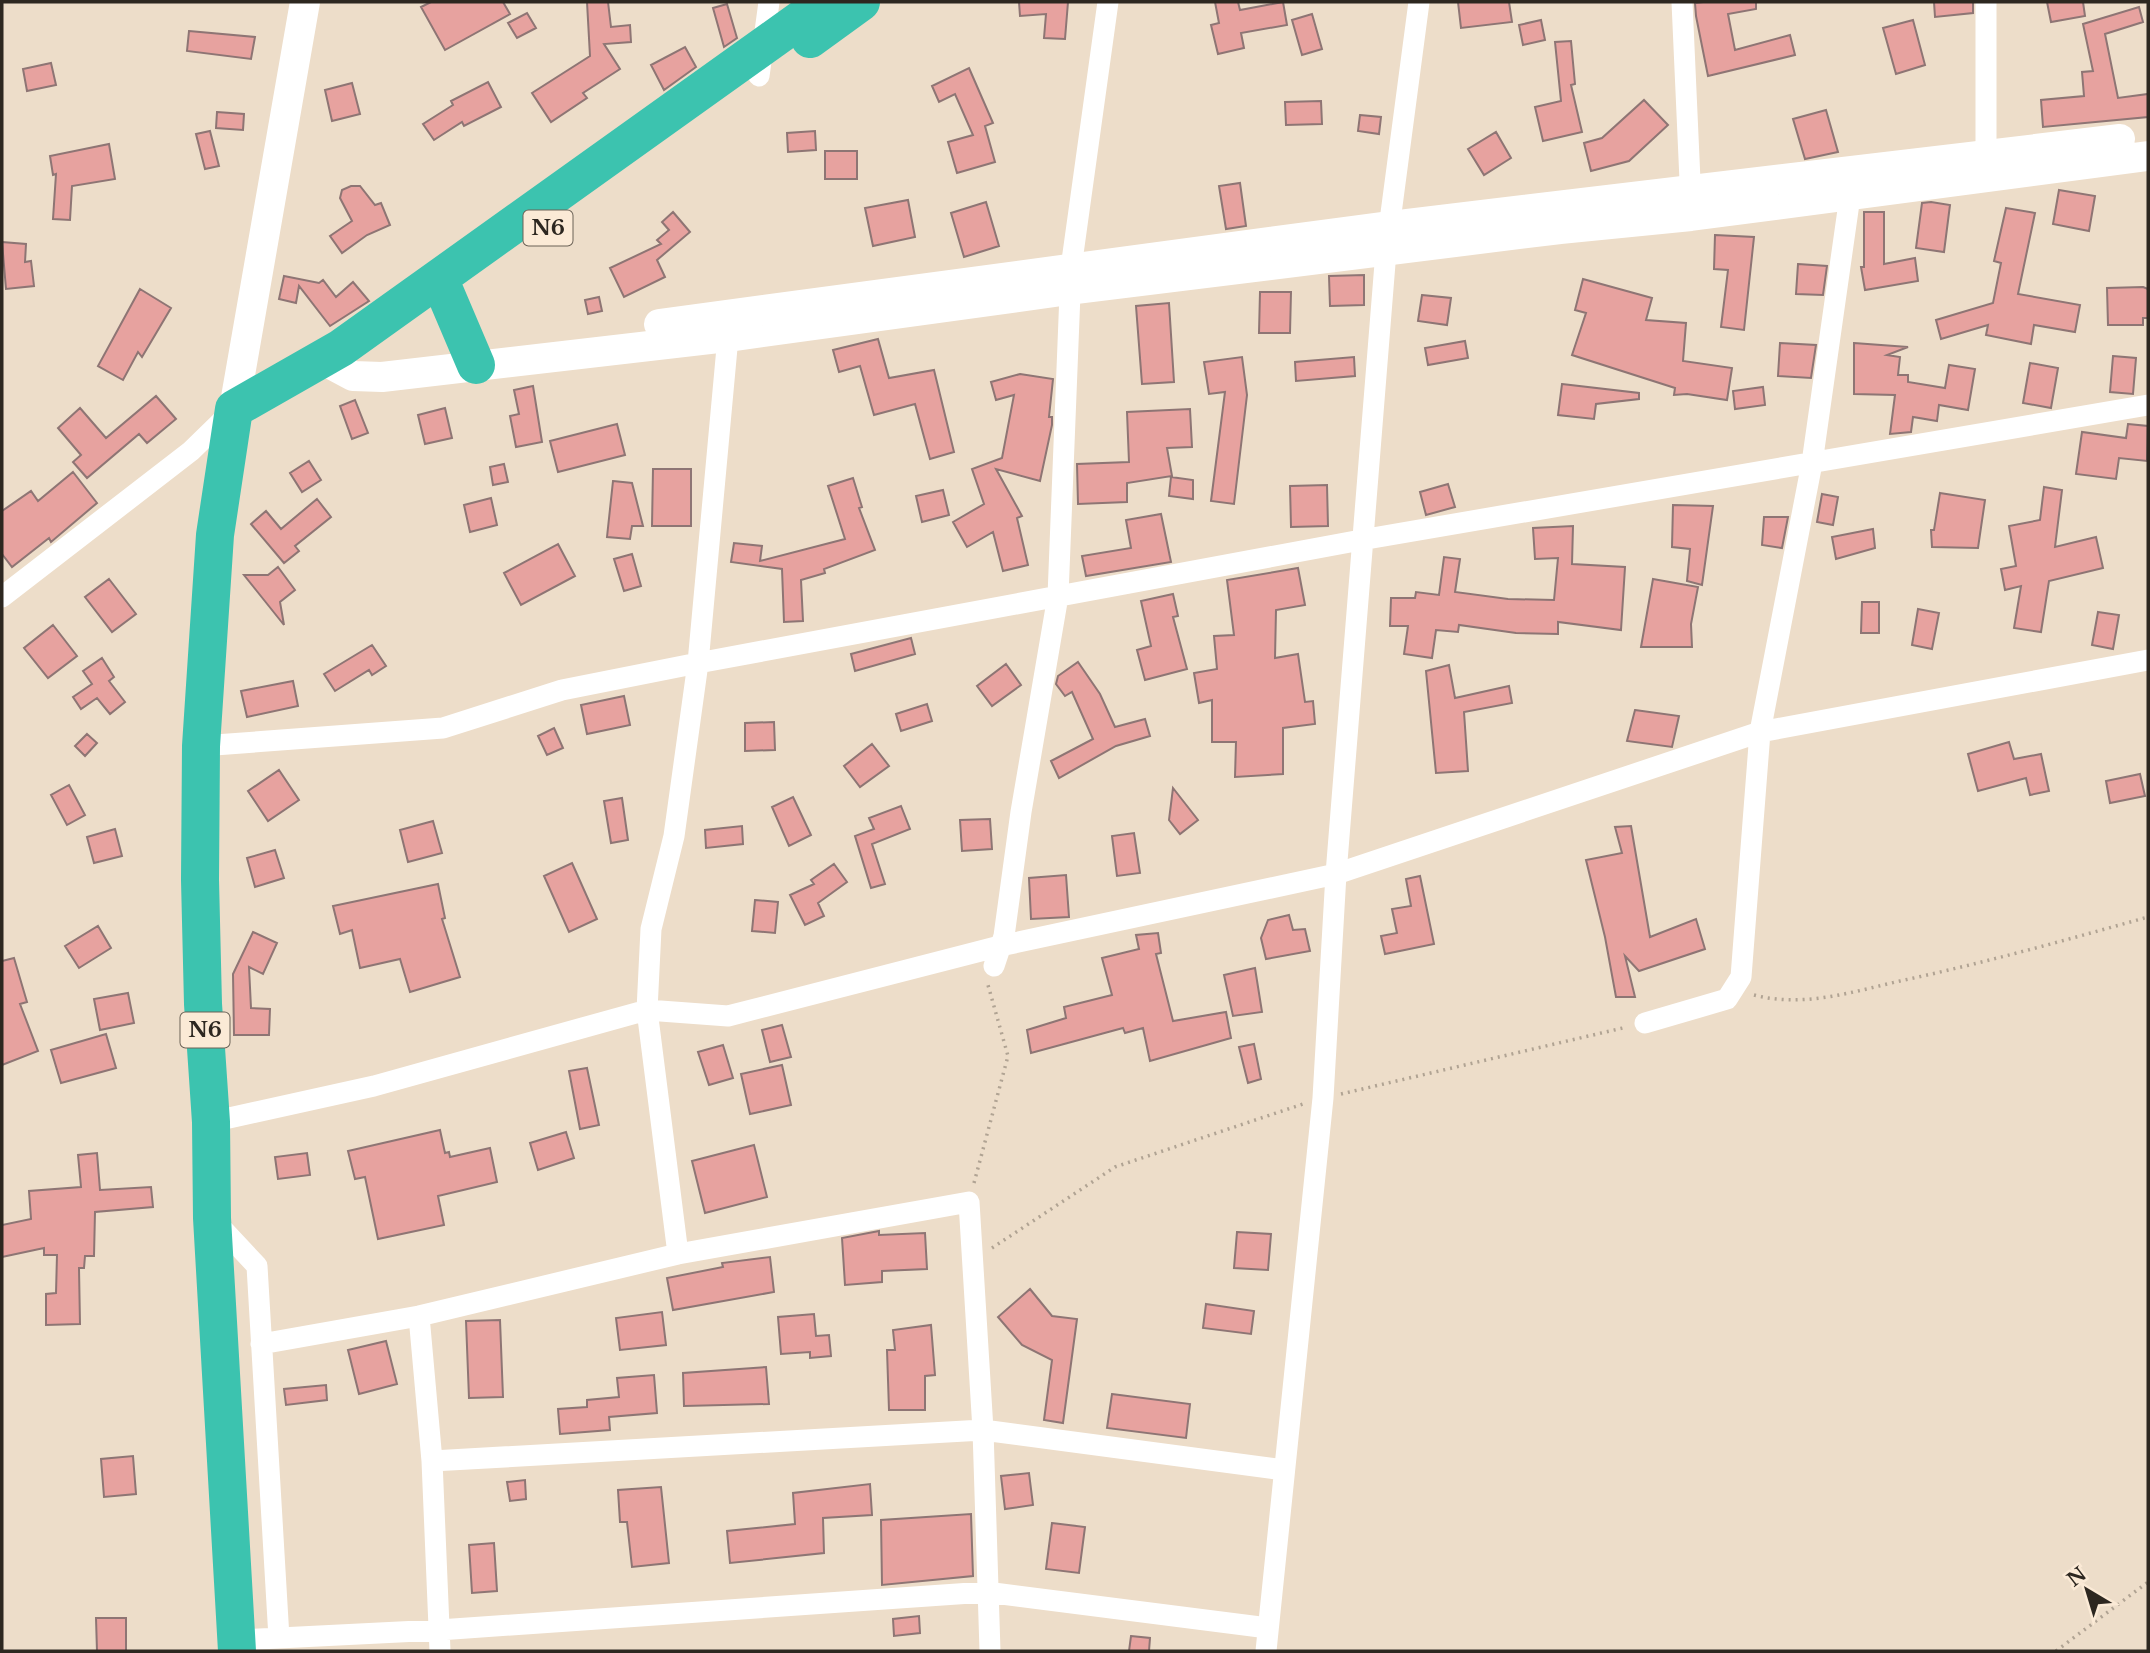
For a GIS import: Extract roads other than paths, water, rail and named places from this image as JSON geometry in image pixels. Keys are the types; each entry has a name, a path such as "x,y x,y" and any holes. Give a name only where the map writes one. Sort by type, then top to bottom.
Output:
{"highway":[{"name":"N6","path":"761,61 825,2"},
{"name":"N6","path":"237,1646 212,1218 211,1122 203,1004 201,747 215,535 230,426 342,360 761,61 860,2"},
{"path":"444,288 472,357"}],"main road":[{"path":"230,426 305,2"},
{"path":"1986,166 2148,136"},
{"path":"342,360 370,378 472,357 729,326 1387,238 1986,166 2148,156"}],"street":[{"path":"761,61 769,2"},
{"path":"997,956 1058,596 1070,279 1108,2"},
{"path":"1266,1651 1323,1098 1336,874 1387,238 1419,2"},
{"path":"1682,2 1691,203"},
{"path":"1986,2 1986,166"},
{"path":"1646,1023 1727,999 1741,977 1760,732 1812,463 1852,182"},
{"path":"678,1254 647,1010 652,929 674,836 698,663 721,438 729,326"},
{"path":"201,747 443,729 562,690 698,663 1361,540 2148,405"},
{"path":"191,450 230,426"},
{"path":"2,597 191,450 230,426"},
{"path":"211,1122 374,1086 647,1010 728,1016 997,956 1336,874 1760,732 2148,660"},
{"path":"261,1345 419,1316 678,1254 969,1202 983,1430 986,1592 990,1651"},
{"path":"212,1218 257,1266 279,1638"},
{"path":"419,1316 432,1461 439,1641"},
{"path":"432,1461 983,1430 1284,1470"},
{"path":"237,1646 279,1638 439,1641 986,1592 1268,1628"}]}
